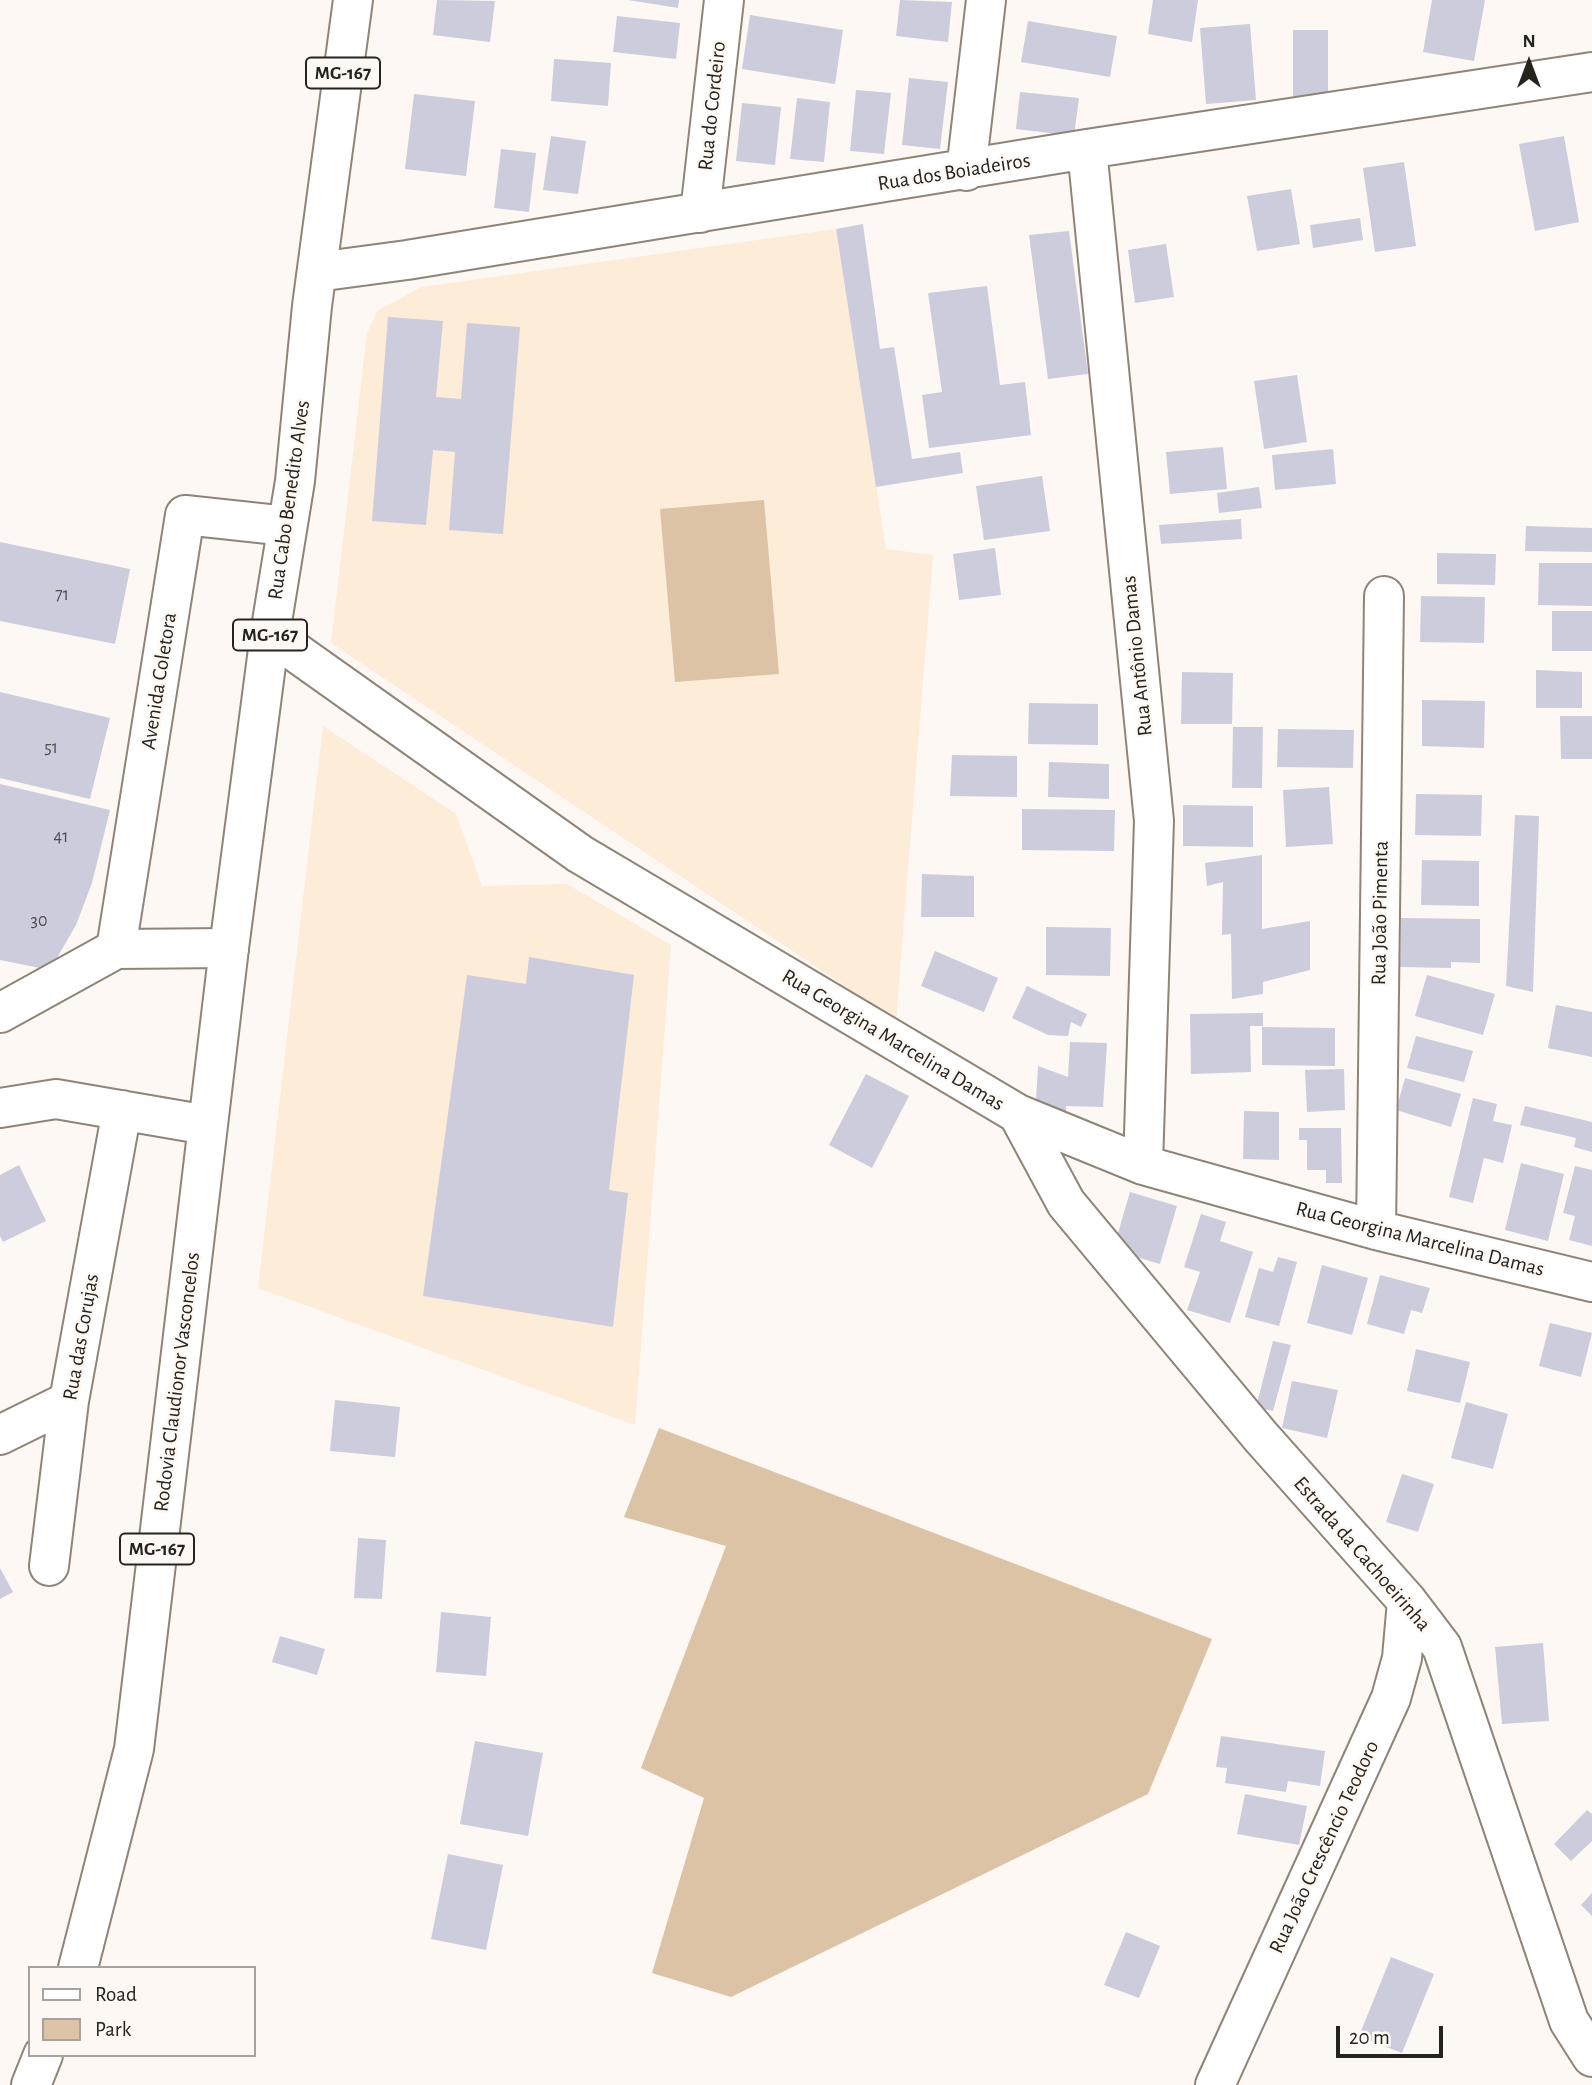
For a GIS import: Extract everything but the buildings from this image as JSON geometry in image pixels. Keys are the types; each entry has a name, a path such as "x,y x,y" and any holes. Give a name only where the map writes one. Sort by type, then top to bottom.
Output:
{"street":[{"name":"Rua Cabo Benedito Alves","path":"207,1125 270,634 287,526 353,0"},
{"name":"Rua do Cordeiro","path":"699,213 724,0"},
{"path":"966,171 986,0"},
{"name":"Rua dos Boiadeiros","path":"317,272 966,171 1087,149 1592,72"},
{"name":"Rua Antônio Damas","path":"1087,149 1154,821 1143,1165"},
{"name":"Avenida Coletora","path":"116,948 185,515 287,526"},
{"name":"Rua João Pimenta","path":"1376,1230 1384,596"},
{"name":"Rua Georgina Marcelina Damas","path":"270,634 580,854 1018,1114 1143,1165 1376,1230 1592,1282"},
{"path":"8,1003 116,948 229,948"},
{"path":"0,1108 57,1099 207,1125"},
{"name":"Rua das Corujas","path":"49,1566 69,1401 122,1110"},
{"name":"Estrada da Cachoeirinha","path":"1018,1114 1066,1203 1261,1437 1407,1601 1442,1647 1569,2021 1592,2057"},
{"name":"Rodovia Claudionor Vasconcelos","path":"79,1966 134,1749 207,1125"},
{"path":"0,1434 69,1401"},
{"name":"Rua João Crescêncio Teodoro","path":"1215,2085 1391,1698 1402,1658 1407,1601"},
{"path":"31,2085 42,2057"}],"shaded area":[{"path":"836,229 886,549 933,555 896,1020 331,643 367,333 378,310 422,287"},
{"path":"323,726 456,814 482,886 567,884 671,945 635,1425 258,1288"}],"green space":[{"path":"764,500 779,674 675,682 660,509"},
{"path":"659,1428 1212,1639 1148,1794 731,1997 652,1973 704,1798 641,1768 726,1546 624,1517"}]}
